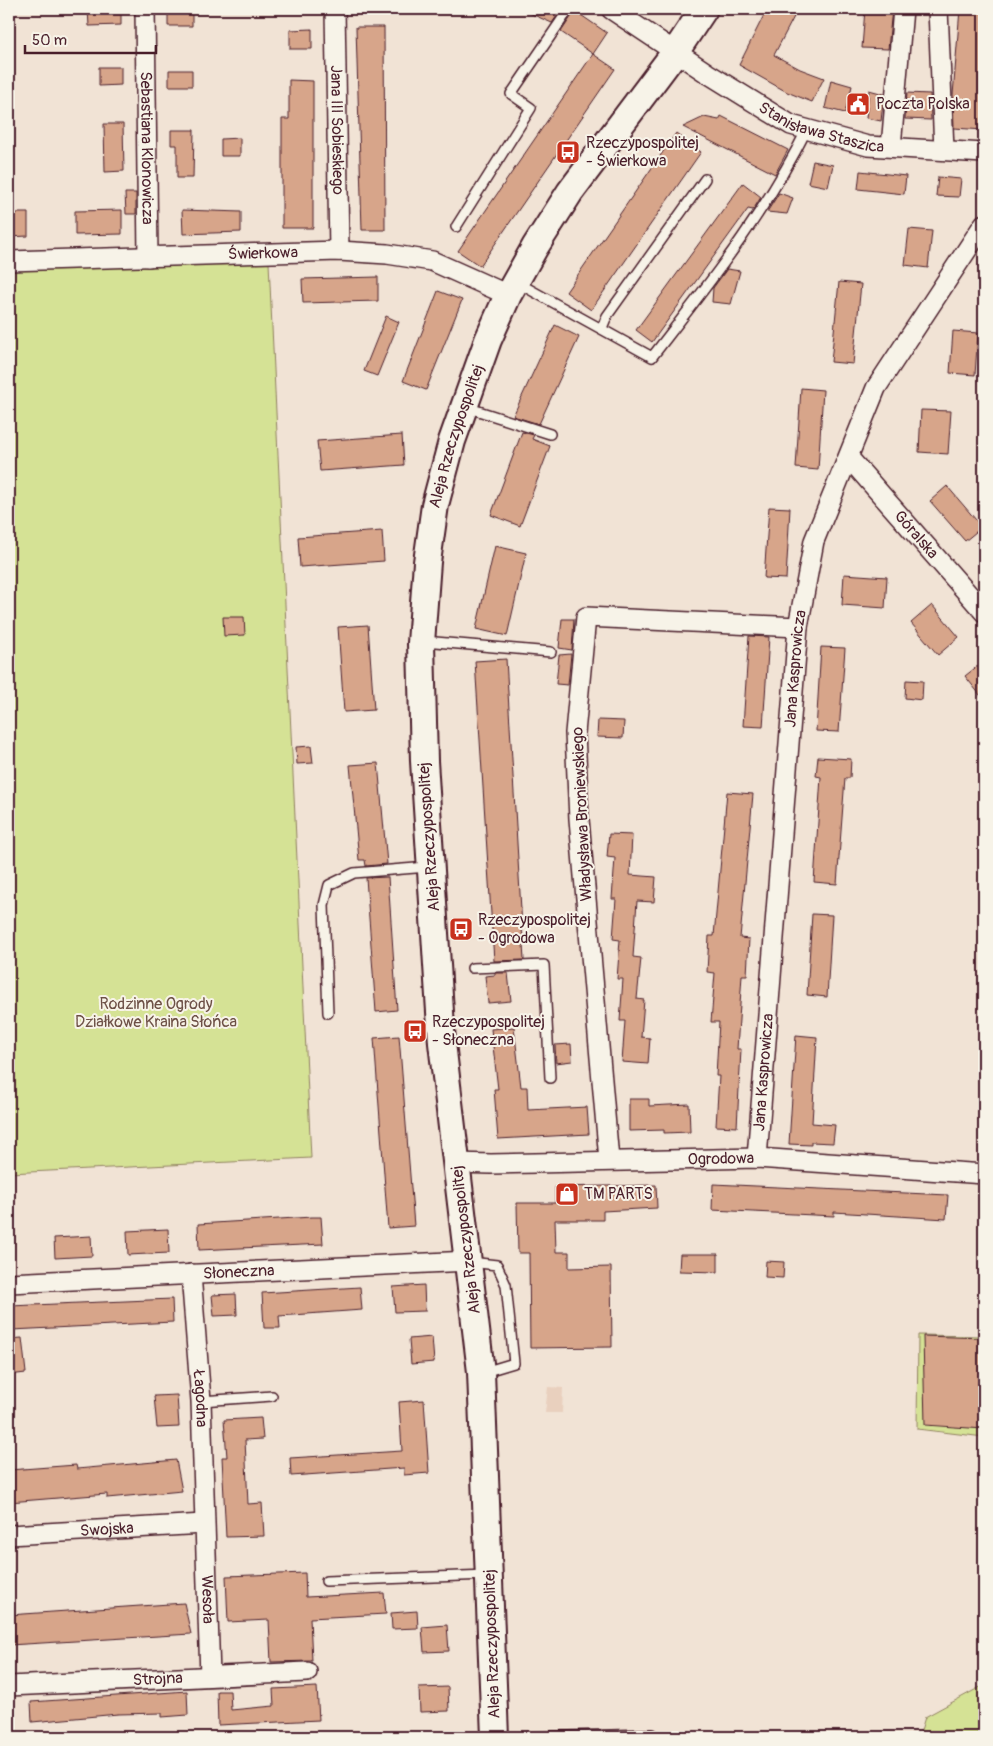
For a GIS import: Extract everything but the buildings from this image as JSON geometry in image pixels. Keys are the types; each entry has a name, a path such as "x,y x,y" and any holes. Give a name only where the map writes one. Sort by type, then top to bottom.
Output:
{"street":[{"name":"Sebastiana Klonowicza","path":"145,9 148,257"},
{"name":"Jana III Sobieskiego","path":"335,9 340,251"},
{"name":"Stanisława Staszica","path":"611,9 676,51 707,74 790,125 868,146 984,153"},
{"name":"Aleja Rzeczypospolitej","path":"495,1737 481,1372 442,1043 422,730 422,604 435,505 463,406 512,288 570,192 676,51 704,9"},
{"path":"892,147 903,9"},
{"path":"938,9 944,150"},
{"name":"Jana Kasprowicza","path":"757,1158 798,627 814,541 876,388 984,224"},
{"name":"Świerkowa","path":"9,261 340,251 387,254 432,261 512,288"},
{"name":"Góralska","path":"849,458 984,612"},
{"name":"Władysława Broniewskiego","path":"609,1160 579,819 575,733 586,617 798,627"},
{"name":"Ogrodowa","path":"456,1163 491,1164 757,1158 984,1174"},
{"name":"Słoneczna","path":"9,1283 469,1261"},
{"name":"Łagodna","path":"192,1274 201,1401 204,1524"},
{"name":"Swojska","path":"9,1535 204,1524"},
{"name":"Wesoła","path":"204,1524 210,1676"},
{"name":"Strojna","path":"9,1686 307,1672"}],"lane":[{"path":"456,227 532,108 510,94 569,9"},
{"path":"512,288 602,328 652,357 730,256 775,191 807,129"},
{"path":"602,328 607,316 705,179"},
{"path":"463,406 550,434"},
{"path":"421,641 456,642 551,652"},
{"path":"328,1013 324,905 329,885 354,873 431,867"},
{"path":"472,968 544,965 550,1037 550,1078"},
{"path":"469,1261 497,1265 506,1285 514,1363 481,1372"},
{"path":"201,1401 272,1396"},
{"path":"326,1581 490,1574"},
{"path":"528,1737 652,1734 652,1737"}],"shaded area":[{"path":"548,1387 563,1388 562,1413 545,1413"}],"green space":[{"name":"Rodzinne Ogrody Działkowe Kraina Słońca","path":"269,263 311,1158 9,1173 9,268"},
{"path":"918,1335 984,1336 984,1437 917,1429"},
{"path":"984,1685 984,1737 919,1737 925,1717"}],"place":[{"name":"Poczta Polska","path":"858,104"},
{"name":"Rzeczypospolitej - Świerkowa","path":"568,152"},
{"name":"Rzeczypospolitej - Ogrodowa","path":"461,929"},
{"name":"Rzeczypospolitej - Słoneczna","path":"415,1031"},
{"name":"TM PARTS","path":"567,1194"}]}
